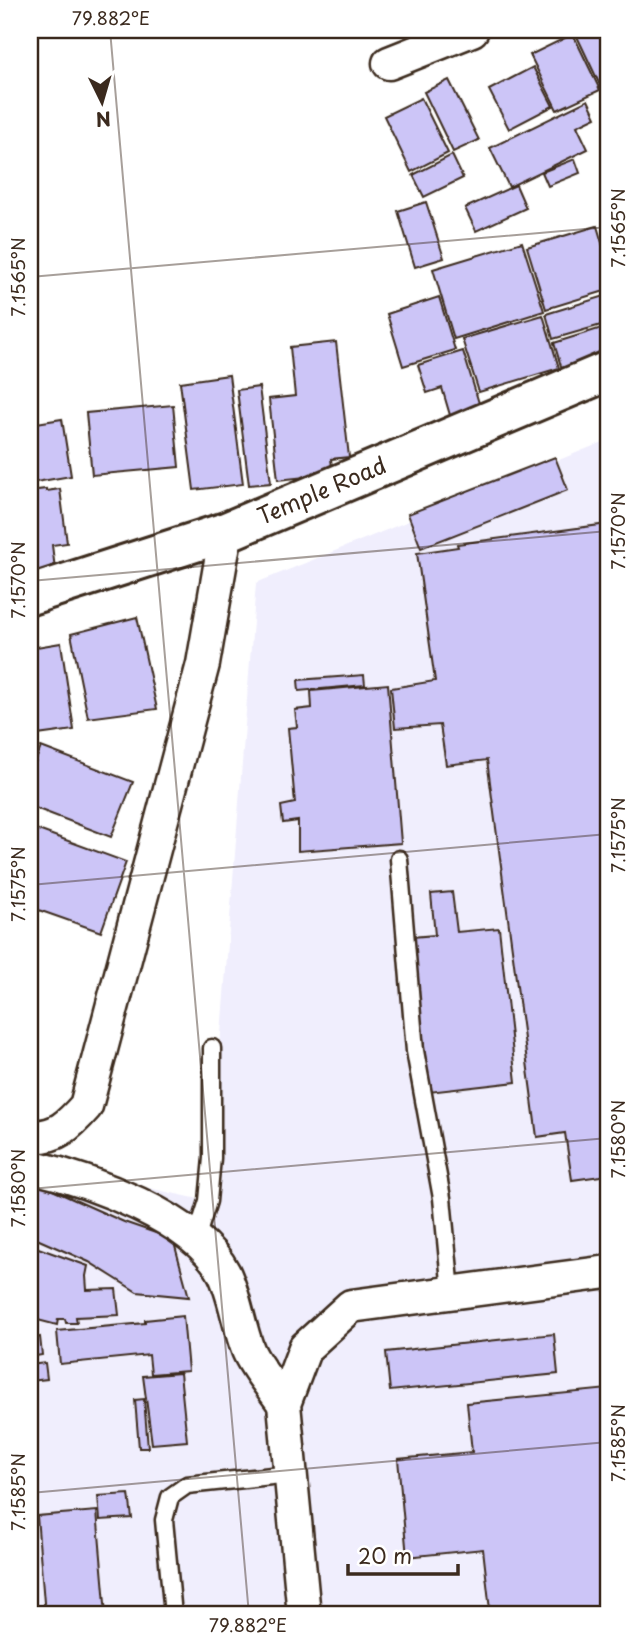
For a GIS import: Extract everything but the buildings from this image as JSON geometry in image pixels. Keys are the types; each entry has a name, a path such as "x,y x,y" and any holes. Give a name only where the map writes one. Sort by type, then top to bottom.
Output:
{"street":[{"path":"389,63 472,30"},
{"name":"Temple Road","path":"30,595 226,532 608,371"},
{"path":"30,1136 41,1137 67,1128 86,1106 203,664 226,532"},
{"path":"30,1166 141,1203 196,1239 223,1272 249,1353 284,1404"},
{"path":"304,1615 284,1404 305,1348 352,1306 608,1272"}],"lane":[{"path":"399,859 415,1051 442,1198 451,1292"},
{"path":"196,1239 208,1201 212,1158 212,1048"},
{"path":"173,1615 164,1520 170,1497 187,1485 291,1474"}],"shaded area":[{"path":"608,440 608,1615 30,1615 30,1162 208,1201 256,583"}]}
